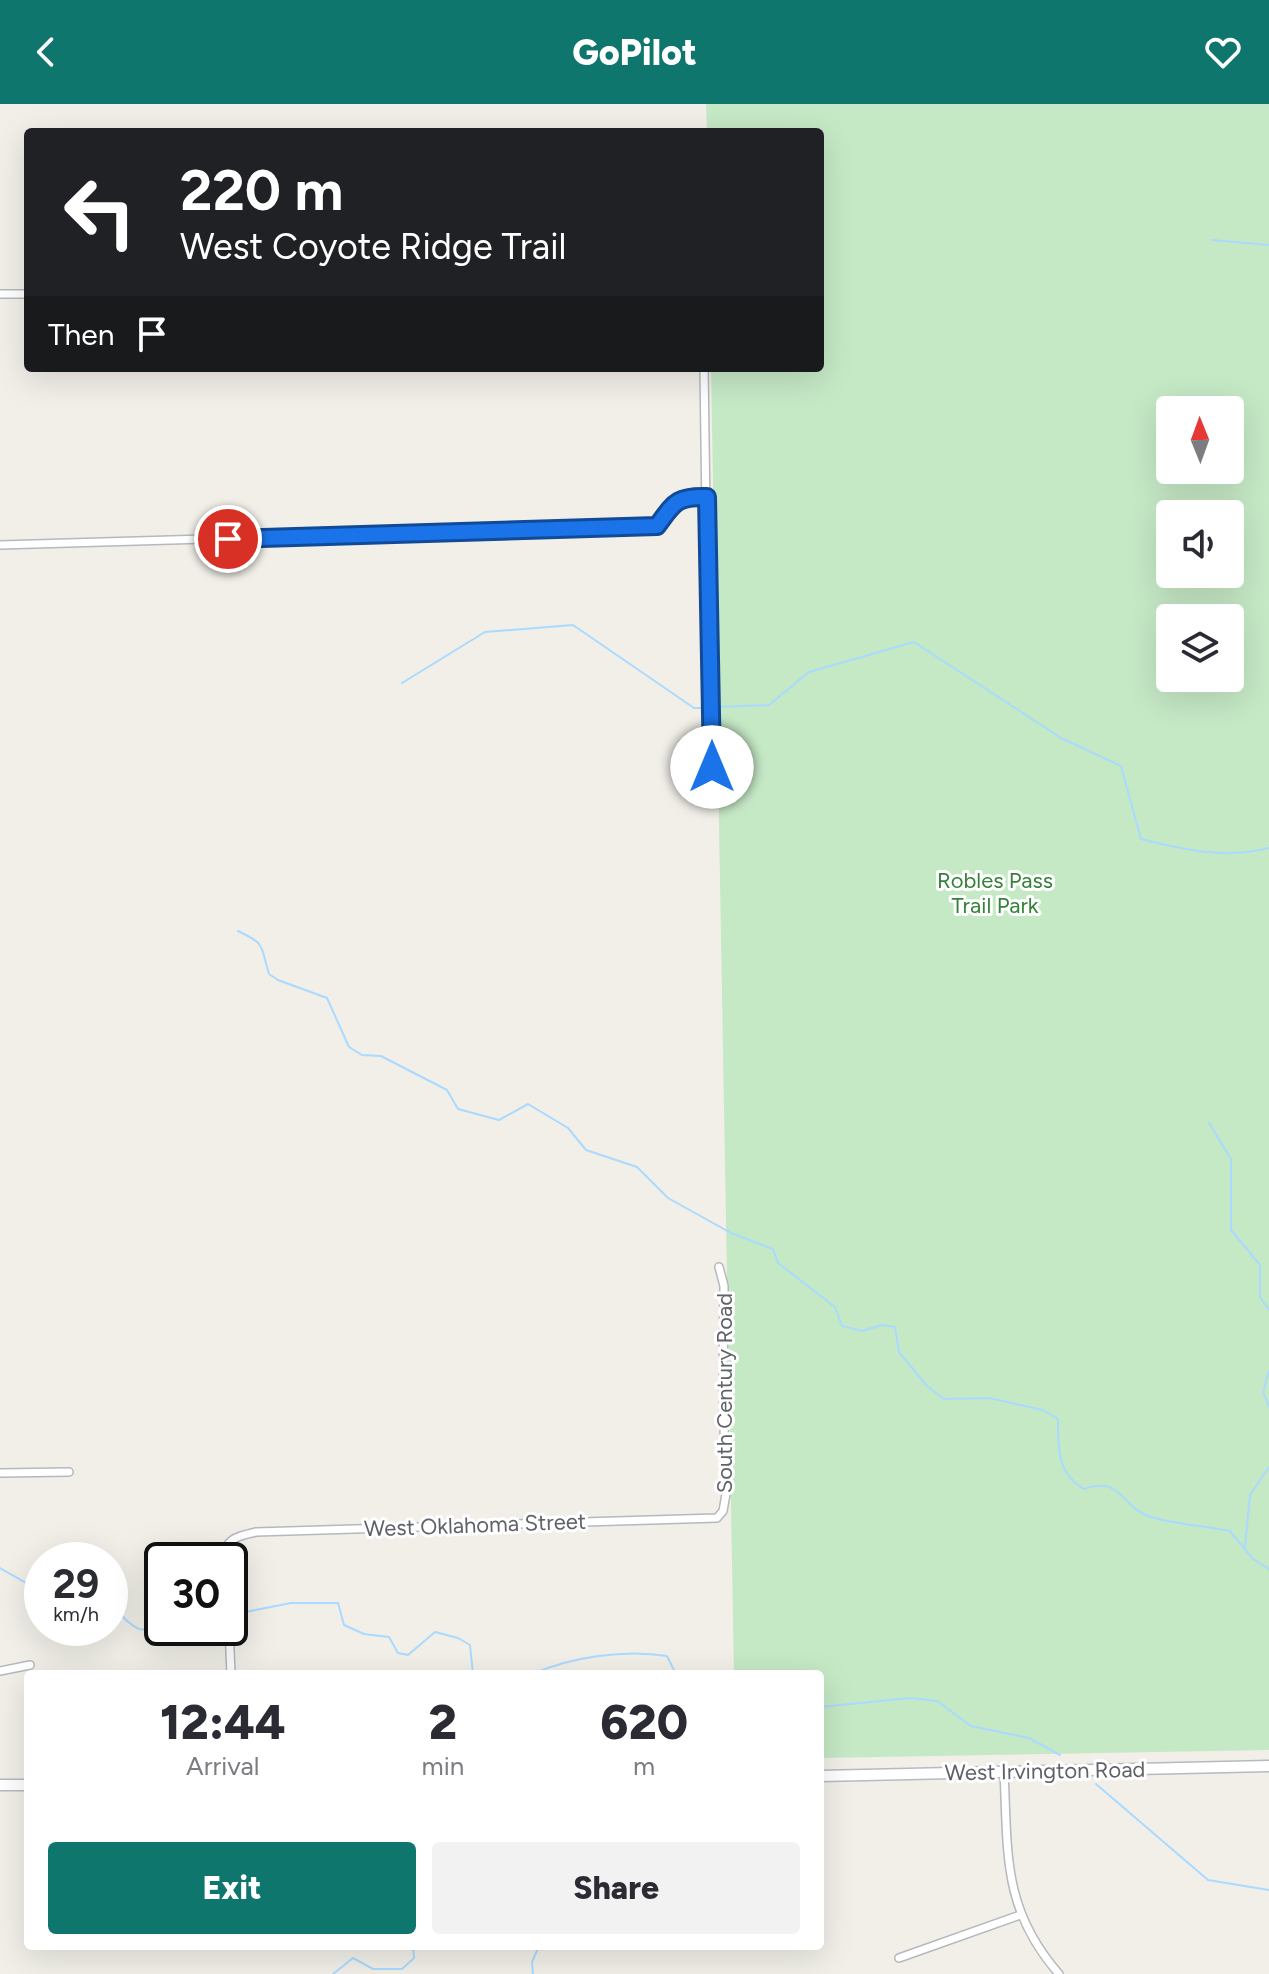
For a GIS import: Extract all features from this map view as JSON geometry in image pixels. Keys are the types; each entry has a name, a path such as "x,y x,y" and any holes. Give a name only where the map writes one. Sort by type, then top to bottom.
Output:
{"main road":[{"name":"West Irvington Road","path":"824,1776 1269,1766"},
{"path":"0,1785 24,1785"}],"street":[{"path":"0,294 24,294"},
{"path":"704,372 712,717 710,771"},
{"path":"0,545 657,526 674,503 687,496 707,497"},
{"name":"South Century Road","path":"717,1518 723,1511 726,1494 724,1286 719,1267"},
{"path":"0,1473 69,1472"},
{"name":"West Oklahoma Street","path":"228,1542 234,1537 256,1532 311,1529 717,1518"},
{"path":"230,1646 231,1670"},
{"path":"0,1671 30,1665"},
{"path":"1004,1772 1008,1861 1020,1915 1040,1953 1059,1974"},
{"path":"899,1958 1020,1915"}],"green space":[{"name":"Robles Pass Trail Park","path":"706,104 1269,104 1269,1750 824,1758 824,1670 734,1670 711,372 824,372 824,128 707,128"}],"waterway":[{"path":"1212,240 1269,245"},
{"path":"402,683 485,632 573,625 694,708 708,708"},
{"path":"715,707 769,705 809,672 914,642 1061,738 1121,766 1141,839 1189,850 1221,853 1269,848"},
{"path":"238,931 261,947 269,974 327,998 349,1047 362,1055 381,1056 447,1090 458,1109 499,1120 528,1104 568,1128 586,1150 637,1167 668,1198 731,1233 773,1249 778,1263 835,1307 842,1326 862,1331 882,1325 895,1327 899,1352 927,1386 944,1399 989,1398 1043,1410 1058,1419 1059,1449 1064,1468 1084,1489 1106,1486 1148,1516 1230,1531 1253,1559 1269,1569"},
{"path":"1209,1123 1231,1159 1231,1230 1260,1265 1260,1297 1269,1310"},
{"path":"1269,1371 1263,1392 1269,1407"},
{"path":"1245,1547 1250,1495 1269,1467"},
{"path":"0,1568 24,1582"},
{"path":"248,1611 291,1603 338,1603 344,1625 364,1634 389,1637 398,1653 408,1655 435,1632 458,1638 470,1645 473,1670"},
{"path":"128,1621 144,1629"},
{"path":"543,1670 581,1659 633,1653 667,1656 674,1670"},
{"path":"824,1707 910,1698 937,1701 971,1726 1029,1738 1060,1755"},
{"path":"1096,1784 1208,1880 1269,1890"},
{"path":"333,1974 353,1958 373,1969 402,1969 414,1958 413,1950"},
{"path":"533,1974 532,1962 537,1950"}],"route":[{"path":"228,539 657,526 674,503 687,496 707,497 712,767"}]}
